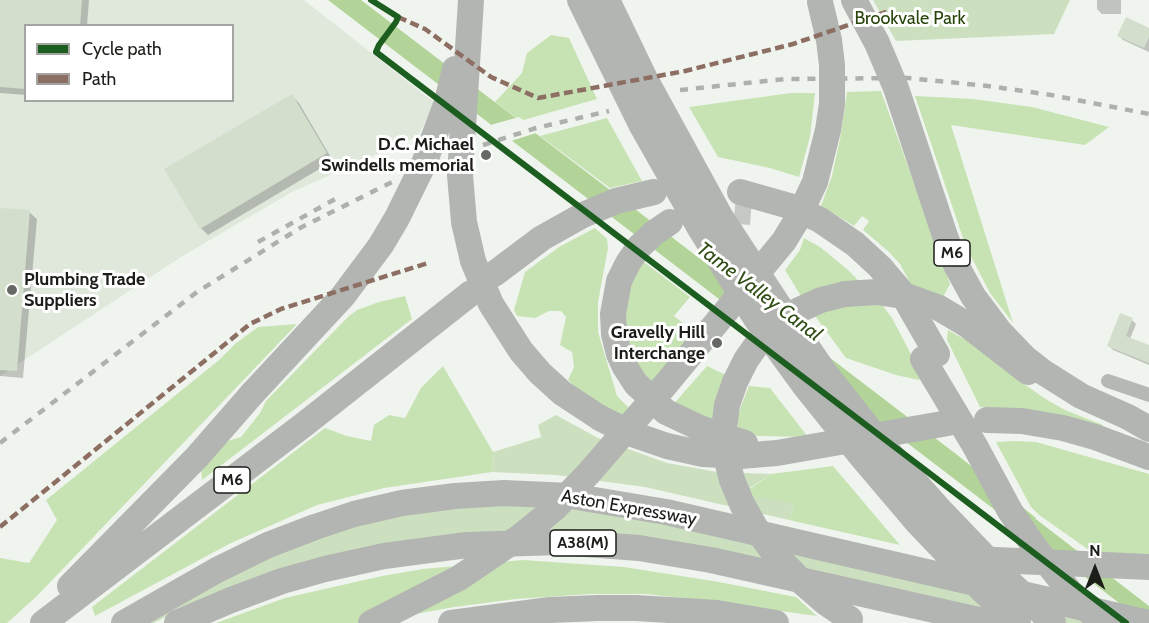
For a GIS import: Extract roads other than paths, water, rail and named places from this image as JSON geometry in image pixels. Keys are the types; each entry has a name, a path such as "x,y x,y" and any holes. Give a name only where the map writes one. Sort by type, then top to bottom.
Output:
{"highway":[{"name":"M6","path":"34,623 197,457 363,271 397,218 425,161 447,102 469,0"},
{"name":"M6","path":"469,0 460,175 464,222 473,261 490,304 521,351 562,393 600,418 641,438 685,451 731,456 777,453 942,424"},
{"path":"580,0 641,124 701,230 755,317 812,395 918,523 983,591 1018,623"},
{"path":"607,0 645,79 720,216 825,373 882,445 938,508 1006,579 1053,623"},
{"name":"A38(M)","path":"371,623 459,578 521,536 554,509 588,474 658,393 784,241 815,182 823,156 830,117 831,52 820,0"},
{"name":"M6","path":"854,0 877,43 896,88 945,236 956,265 973,297 1000,332 1025,358 1043,372 1081,396 1149,429"},
{"path":"494,274 550,234 583,215 616,201 654,192"},
{"path":"755,204 811,235 852,264 898,317 930,357 996,488 1033,544 1071,593 1099,617"},
{"name":"M6","path":"670,222 654,232 639,247 622,275 613,308 613,327 617,347 625,367 636,384 666,412 700,428 777,453"},
{"name":"M6","path":"859,623 820,598 783,564 755,527 742,504 727,460 724,429 732,389 755,346 785,318 813,303 845,294 877,292 929,303 957,318 1027,372 1059,392 1111,417 1149,429"},
{"name":"M6","path":"43,623 297,430 471,293"},
{"path":"987,420 1022,420 1063,428 1149,457"},
{"name":"Aston Expressway","path":"124,623 217,570 297,534 354,514 402,503 454,496 504,493 571,496 666,512 777,536 1099,617 1149,623"},
{"name":"A38(M)","path":"777,536 965,559 1149,567"},
{"name":"Aston Expressway","path":"177,623 282,581 384,556 467,544 559,542 639,548 711,560 992,623"},
{"path":"451,623 550,610 636,608 717,613 776,623"}],"street":[{"path":"1108,381 1149,395"}],"waterway":[{"name":"Tame Valley Canal","path":"1024,520 1149,616"}],"tunnel":[{"path":"696,212 715,209 751,212"}],"railway":[{"path":"680,90 785,79 908,78 1051,95 1149,114"},
{"path":"483,145 536,128 609,111"},
{"path":"0,443 197,292 300,228 396,180"},
{"path":"258,242 337,198"}],"place":[{"name":"D.C. Michael Swindells memorial","path":"486,155"},
{"name":"Plumbing Trade Suppliers","path":"12,290"},
{"name":"Gravelly Hill Interchange","path":"717,343"}],"park label":[{"name":"Brookvale Park","path":"910,19"}]}
